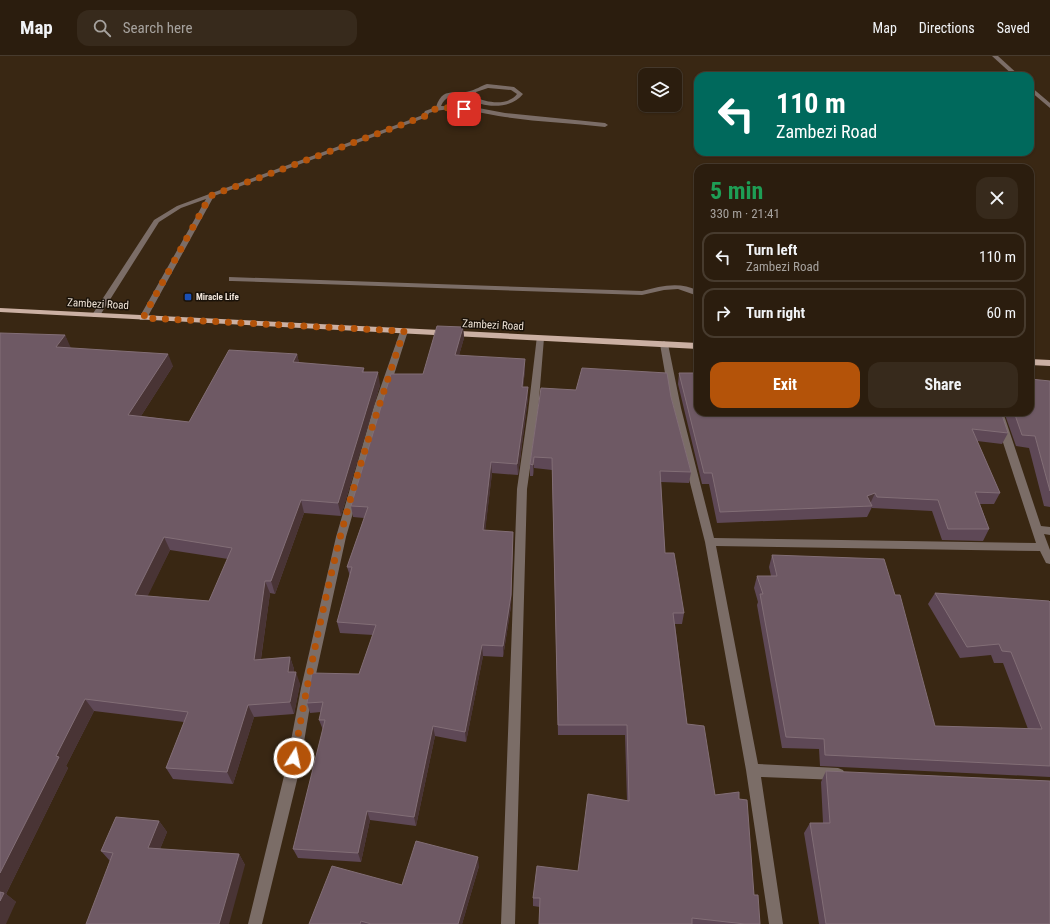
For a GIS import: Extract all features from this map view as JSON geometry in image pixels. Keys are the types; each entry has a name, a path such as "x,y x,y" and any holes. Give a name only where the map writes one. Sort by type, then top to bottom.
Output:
{"main road":[{"name":"Zambezi Road","path":"0,310 694,346"},
{"path":"1034,362 1050,363"}],"street":[{"path":"995,56 1013,72"},
{"path":"438,108 440,100 443,96 473,93 479,88 496,86 512,88 520,94 515,100 494,104 472,98 473,93"},
{"path":"1034,91 1049,103"},
{"path":"96,316 156,221 179,207 425,116 428,112 438,108 473,109 505,115 605,125"},
{"path":"143,318 210,196"},
{"path":"232,279 642,292 672,286 690,289 694,292"},
{"path":"255,924 292,772 307,688 341,537 379,406 404,331"},
{"path":"508,924 522,489 533,412 540,338"},
{"path":"664,344 676,408 710,542 753,770 776,924"},
{"path":"999,416 1037,530 1043,547 1050,560"},
{"path":"1037,530 1050,531"},
{"path":"710,542 1043,547"},
{"path":"753,770 848,775"}],"building":[{"path":"437,326 463,327 455,355 525,359 522,387 528,387 517,464 491,462 483,530 513,532 511,595 503,646 482,645 465,732 433,726 414,817 367,811 358,853 293,849 325,720 319,720 323,702 307,703 312,673 359,674 376,625 337,622 352,567 347,567 368,507 351,506 391,374 423,374"},
{"path":"0,333 65,335 56,347 168,354 128,415 189,422 229,350 297,354 293,362 364,368 362,372 378,372 338,503 301,500 271,581 265,581 254,660 290,657 288,672 296,672 290,702 248,705 227,772 166,768 188,712 85,699 56,756 59,757 0,873","holes":["164,537 232,548 209,601 135,595"]},
{"path":"582,368 667,373 671,397 691,472 660,471 665,553 674,553 684,613 673,613 687,724 704,726 715,795 739,792 739,799 747,800 754,895 758,895 760,924 745,924 692,918 692,924 539,924 540,898 533,898 537,866 578,871 588,794 629,801 627,725 558,725 552,458 534,457 533,465 530,464 541,388 576,390"},
{"path":"679,373 694,373 694,416 1002,416 1008,433 972,429 1000,493 975,492 989,529 948,529 938,500 877,497 875,493 867,496 872,506 720,512 712,473 704,473"},
{"path":"1034,379 1050,381 1050,491 1035,436 1022,435 1015,416 1034,416"},
{"path":"772,555 884,559 895,595 900,595 935,726 1042,729 1011,652 1002,651 999,644 967,647 935,593 1049,601 1050,766 825,755 824,739 786,737 760,594 763,594 757,576 777,576"},
{"path":"826,771 1050,781 1050,924 826,924 810,823 830,823"},
{"path":"116,817 159,821 148,848 239,854 219,924 86,924 113,853 101,851"},
{"path":"416,841 478,857 458,924 371,924 361,921 360,924 309,924 332,866 402,885"},
{"path":"0,892 4,893 0,901"}],"place":[{"name":"Miracle Life","path":"188,297"}],"route":[{"path":"294,758 307,688 341,537 379,406 404,331 143,318 173,266 210,196 425,116 428,112 438,108 464,109"}]}
